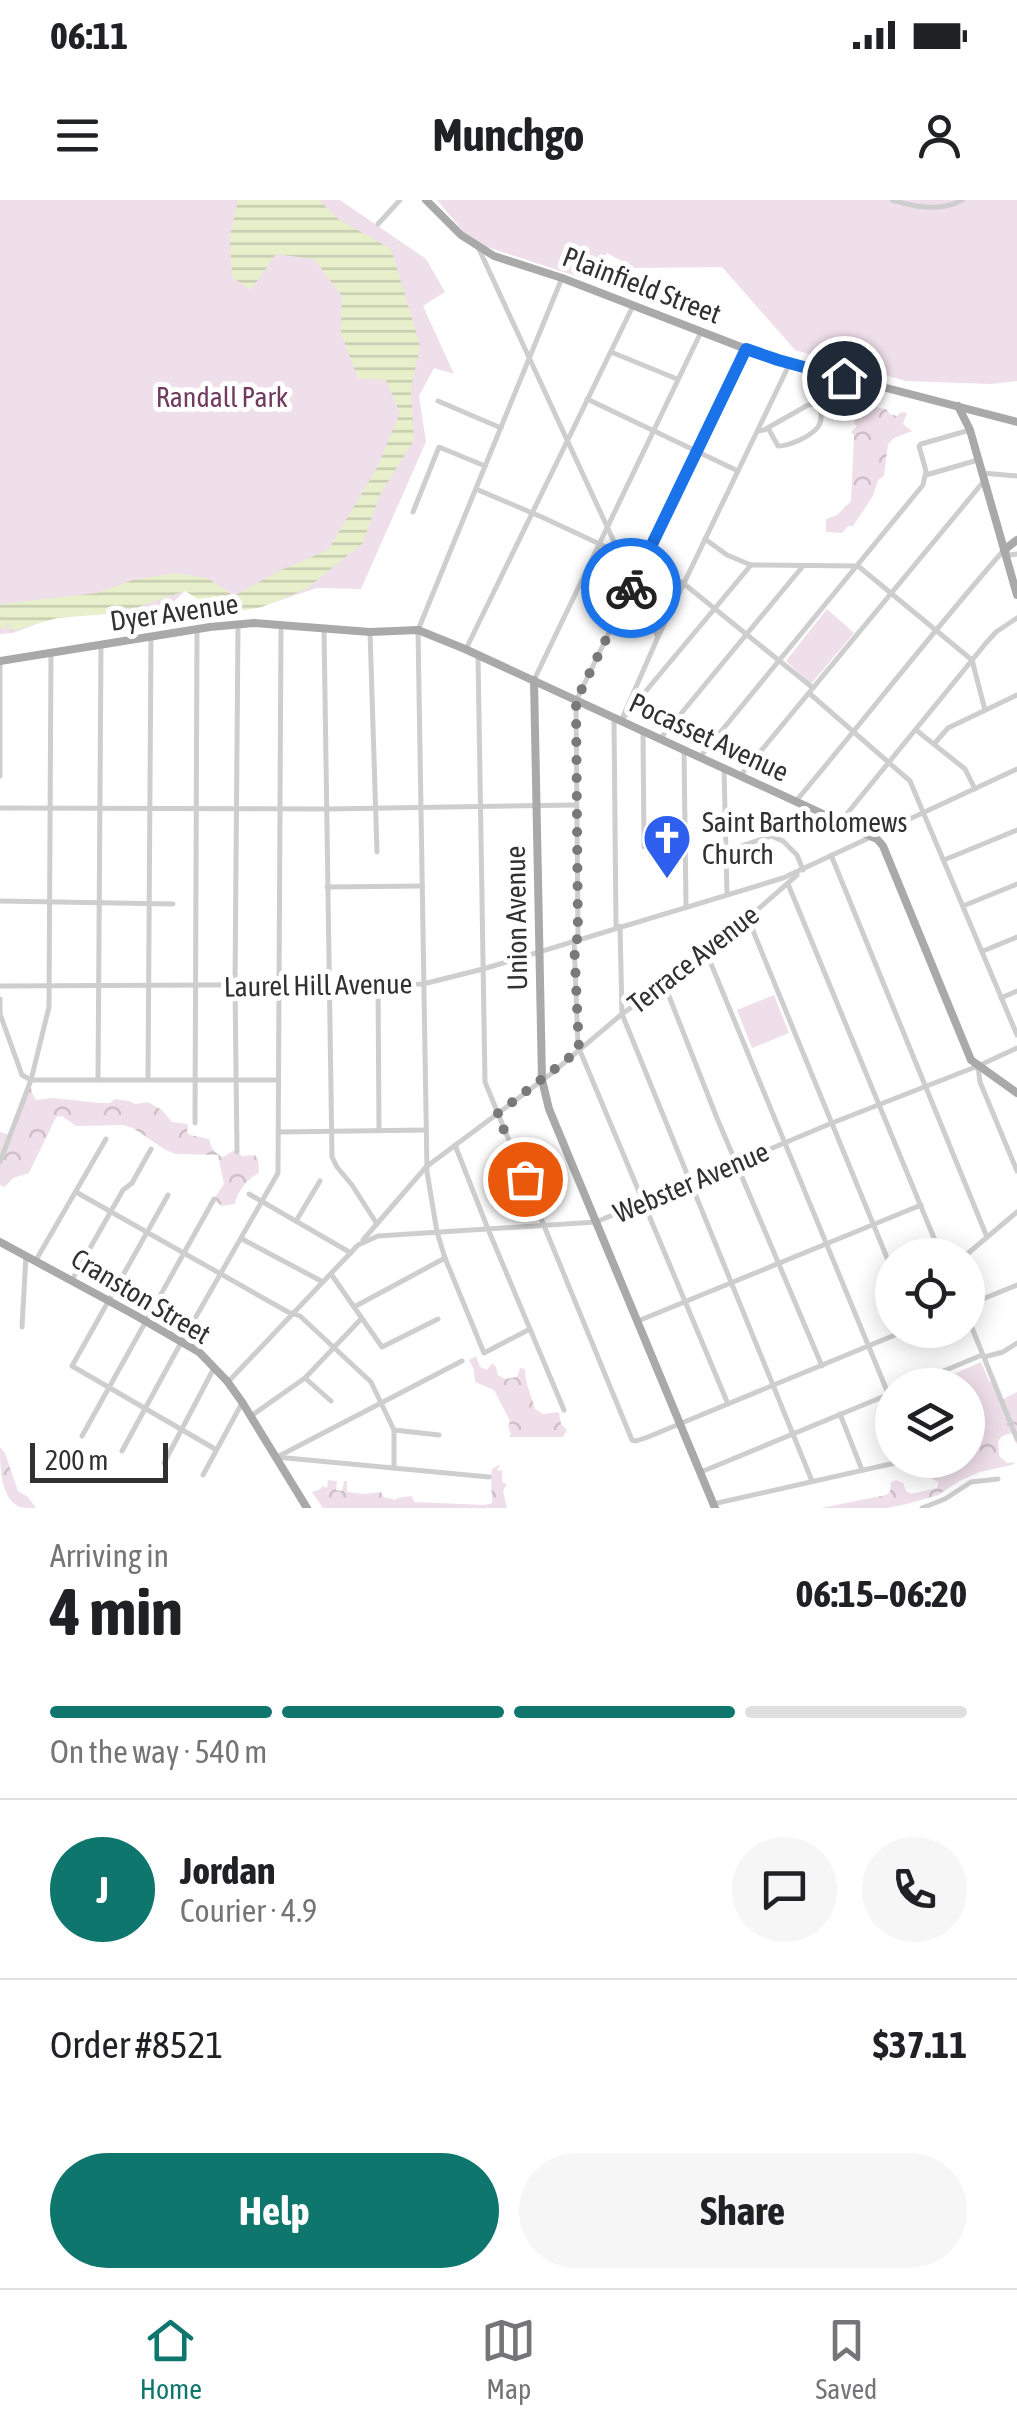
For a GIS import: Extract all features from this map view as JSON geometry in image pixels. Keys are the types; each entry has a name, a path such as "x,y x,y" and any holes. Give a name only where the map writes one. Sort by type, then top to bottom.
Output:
{"main road":[{"name":"Plainfield Street","path":"426,200 462,235 494,256 790,363 1017,422"},
{"path":"958,406 1013,548 1017,595"},
{"name":"Dyer Avenue","path":"0,661 238,624 370,632 418,630 471,652"},
{"name":"Pocasset Avenue","path":"471,652 874,836"},
{"name":"Union Avenue","path":"534,680 542,1080 549,1109 714,1506"},
{"path":"874,836 883,846 971,1060 1017,1093"},
{"name":"Cranston Street","path":"0,1242 200,1352 242,1402 307,1508"}],"street":[{"path":"378,224 400,200"},
{"path":"892,200 939,207 962,200"},
{"path":"477,246 658,637"},
{"path":"530,1328 484,1352 445,1258 426,1168 418,630 562,278"},
{"path":"633,306 532,512 471,652 480,807 485,1082 634,1441 875,1343"},
{"name":"Union Avenue","path":"534,680 701,332"},
{"path":"728,1404 579,1050 576,701 746,349"},
{"path":"610,352 678,379"},
{"path":"790,363 618,720 618,927 622,1014 812,1481"},
{"path":"587,399 738,471"},
{"path":"438,401 501,428"},
{"path":"757,431 813,404 821,410 816,429 786,447 778,446 768,428"},
{"path":"700,757 924,486 926,475 919,446 970,430"},
{"path":"413,512 441,447 485,466"},
{"path":"926,475 978,460"},
{"path":"740,775 983,477 1017,476"},
{"path":"476,489 683,584 780,662 910,780 1017,1035"},
{"path":"704,540 751,565 858,566 972,660 985,710"},
{"path":"796,801 934,631 1013,548"},
{"path":"618,720 751,565"},
{"path":"660,739 803,566"},
{"path":"842,821 996,632 1017,618"},
{"path":"237,1152 238,624"},
{"path":"122,1451 278,1173 281,625"},
{"path":"196,1122 197,629"},
{"path":"324,629 332,1156 377,1224"},
{"path":"370,632 376,852"},
{"path":"148,1080 152,637"},
{"path":"98,1080 101,645"},
{"path":"0,1162 45,1028 49,985 51,654"},
{"path":"0,661 0,776"},
{"path":"934,744 948,728 1017,695"},
{"path":"916,730 965,769 975,789"},
{"path":"643,731 644,848 686,847"},
{"path":"684,750 686,906"},
{"path":"724,768 727,894"},
{"name":"Laurel Hill Avenue","path":"0,986 424,984 803,870 1017,769"},
{"path":"0,808 576,805"},
{"path":"726,817 788,844 803,870"},
{"path":"857,828 858,843"},
{"path":"944,860 1017,830"},
{"path":"727,851 772,836"},
{"path":"831,855 987,1237 1017,1212"},
{"name":"Terrace Avenue","path":"358,1245 426,1168 622,1014 706,954 803,870"},
{"path":"788,884 934,1238"},
{"path":"963,906 1017,884"},
{"path":"327,887 422,886"},
{"path":"0,901 174,904"},
{"path":"748,920 879,1238"},
{"path":"982,952 1017,937"},
{"path":"706,954 879,1368"},
{"path":"378,984 380,1130"},
{"path":"664,986 822,1366"},
{"path":"1002,998 1017,992"},
{"path":"0,999 0,1014 22,1076 30,1080 278,1080"},
{"name":"Webster Avenue","path":"358,1245 378,1236 596,1222 1017,1048"},
{"path":"978,1066 980,1082 1017,1170"},
{"path":"980,1082 986,1074 992,1074"},
{"path":"278,1132 426,1130"},
{"path":"36,1260 106,1139"},
{"path":"455,1145 564,1410"},
{"path":"72,1280 151,1149"},
{"path":"296,1221 320,1181"},
{"path":"76,1192 300,1316 371,1382 394,1430 394,1468"},
{"path":"250,1194 351,1253"},
{"path":"168,1195 72,1366 216,1449"},
{"path":"82,1436 214,1199"},
{"path":"638,1321 920,1205"},
{"path":"241,1239 323,1282"},
{"path":"228,1382 358,1245"},
{"path":"22,1326 26,1254"},
{"path":"354,1307 445,1258"},
{"path":"331,1274 384,1346 438,1318"},
{"path":"985,1298 1017,1285"},
{"path":"251,1416 304,1378 362,1319"},
{"path":"952,1368 1003,1352 1017,1343"},
{"path":"979,1348 1017,1439"},
{"path":"276,1457 462,1361"},
{"path":"164,1463 214,1368"},
{"path":"304,1378 332,1401"},
{"path":"700,1472 875,1400"},
{"path":"203,1475 242,1402"},
{"path":"840,1414 862,1470"},
{"path":"394,1430 439,1435"},
{"path":"276,1457 489,1477"},
{"path":"714,1506 875,1467"},
{"path":"922,1508 945,1500 971,1482 998,1479"}],"green space":[{"name":"Randall Park","path":"0,200 340,200 426,259 445,292 423,306 454,374 434,368 419,396 426,442 361,589 317,588 257,608 226,610 185,591 166,609 58,616 0,634"},
{"path":"437,200 1017,200 1017,381 906,381 795,350 722,267 634,268 607,253 591,281 472,242"},
{"path":"864,405 886,409 897,416 907,413 903,424 912,431 888,444 884,476 853,526 842,533 826,532 826,519 837,515 851,501 851,432 857,426 856,412 862,413"},
{"path":"827,609 854,633 811,684 786,661"},
{"path":"774,995 789,1033 752,1048 737,1010"},
{"path":"30,1082 36,1100 148,1102 172,1122 188,1124 190,1135 209,1139 220,1156 235,1150 242,1156 255,1155 259,1173 244,1186 235,1204 222,1206 213,1200 224,1184 218,1155 175,1154 133,1128 76,1126 62,1116 56,1117 29,1173 13,1178 5,1187 0,1185 0,1132 10,1135"},
{"path":"476,1356 480,1367 487,1370 492,1363 505,1379 517,1377 520,1368 525,1369 535,1409 543,1414 559,1412 561,1424 567,1430 563,1437 509,1437 510,1421 494,1390 475,1382 469,1360"},
{"path":"985,1372 1009,1429 985,1440"},
{"path":"992,1381 1001,1400 1017,1392 1017,1445 1012,1433 1002,1436 998,1441 999,1456 1007,1463 1015,1462 985,1471 985,1383"},
{"path":"0,1447 18,1491 36,1508 20,1507 8,1497 2,1480"},
{"path":"500,1464 497,1471 502,1470 502,1482 507,1484 503,1491 507,1508 323,1508 312,1492 322,1486 327,1488 328,1480 337,1481 336,1490 342,1491 347,1481 347,1492 381,1492 383,1497 396,1500 412,1496 414,1502 485,1505 492,1503 492,1469"},
{"path":"931,1478 966,1478 946,1487"},
{"path":"940,1478 964,1478 938,1495 907,1504 887,1508 821,1508 886,1495 891,1482 896,1480 911,1494 937,1488"}],"shaded area":[{"path":"238,200 319,200 338,219 391,249 420,345 411,390 414,440 379,496 363,543 306,589 262,607 235,612 207,605 185,591 120,613 57,618 11,631 4,618 7,629 0,628 0,604 97,593 133,580 175,573 207,578 234,596 328,550 377,468 400,413 386,380 358,378 341,333 342,296 314,259 276,254 251,290 232,277 230,236"}],"way so far":[{"path":"525,1179 497,1114 579,1050 574,940 578,939 576,701 631,588"}],"place":[{"name":"Saint Bartholomews Church","path":"667,880"}],"route":[{"path":"631,588 746,349 844,378"}]}
